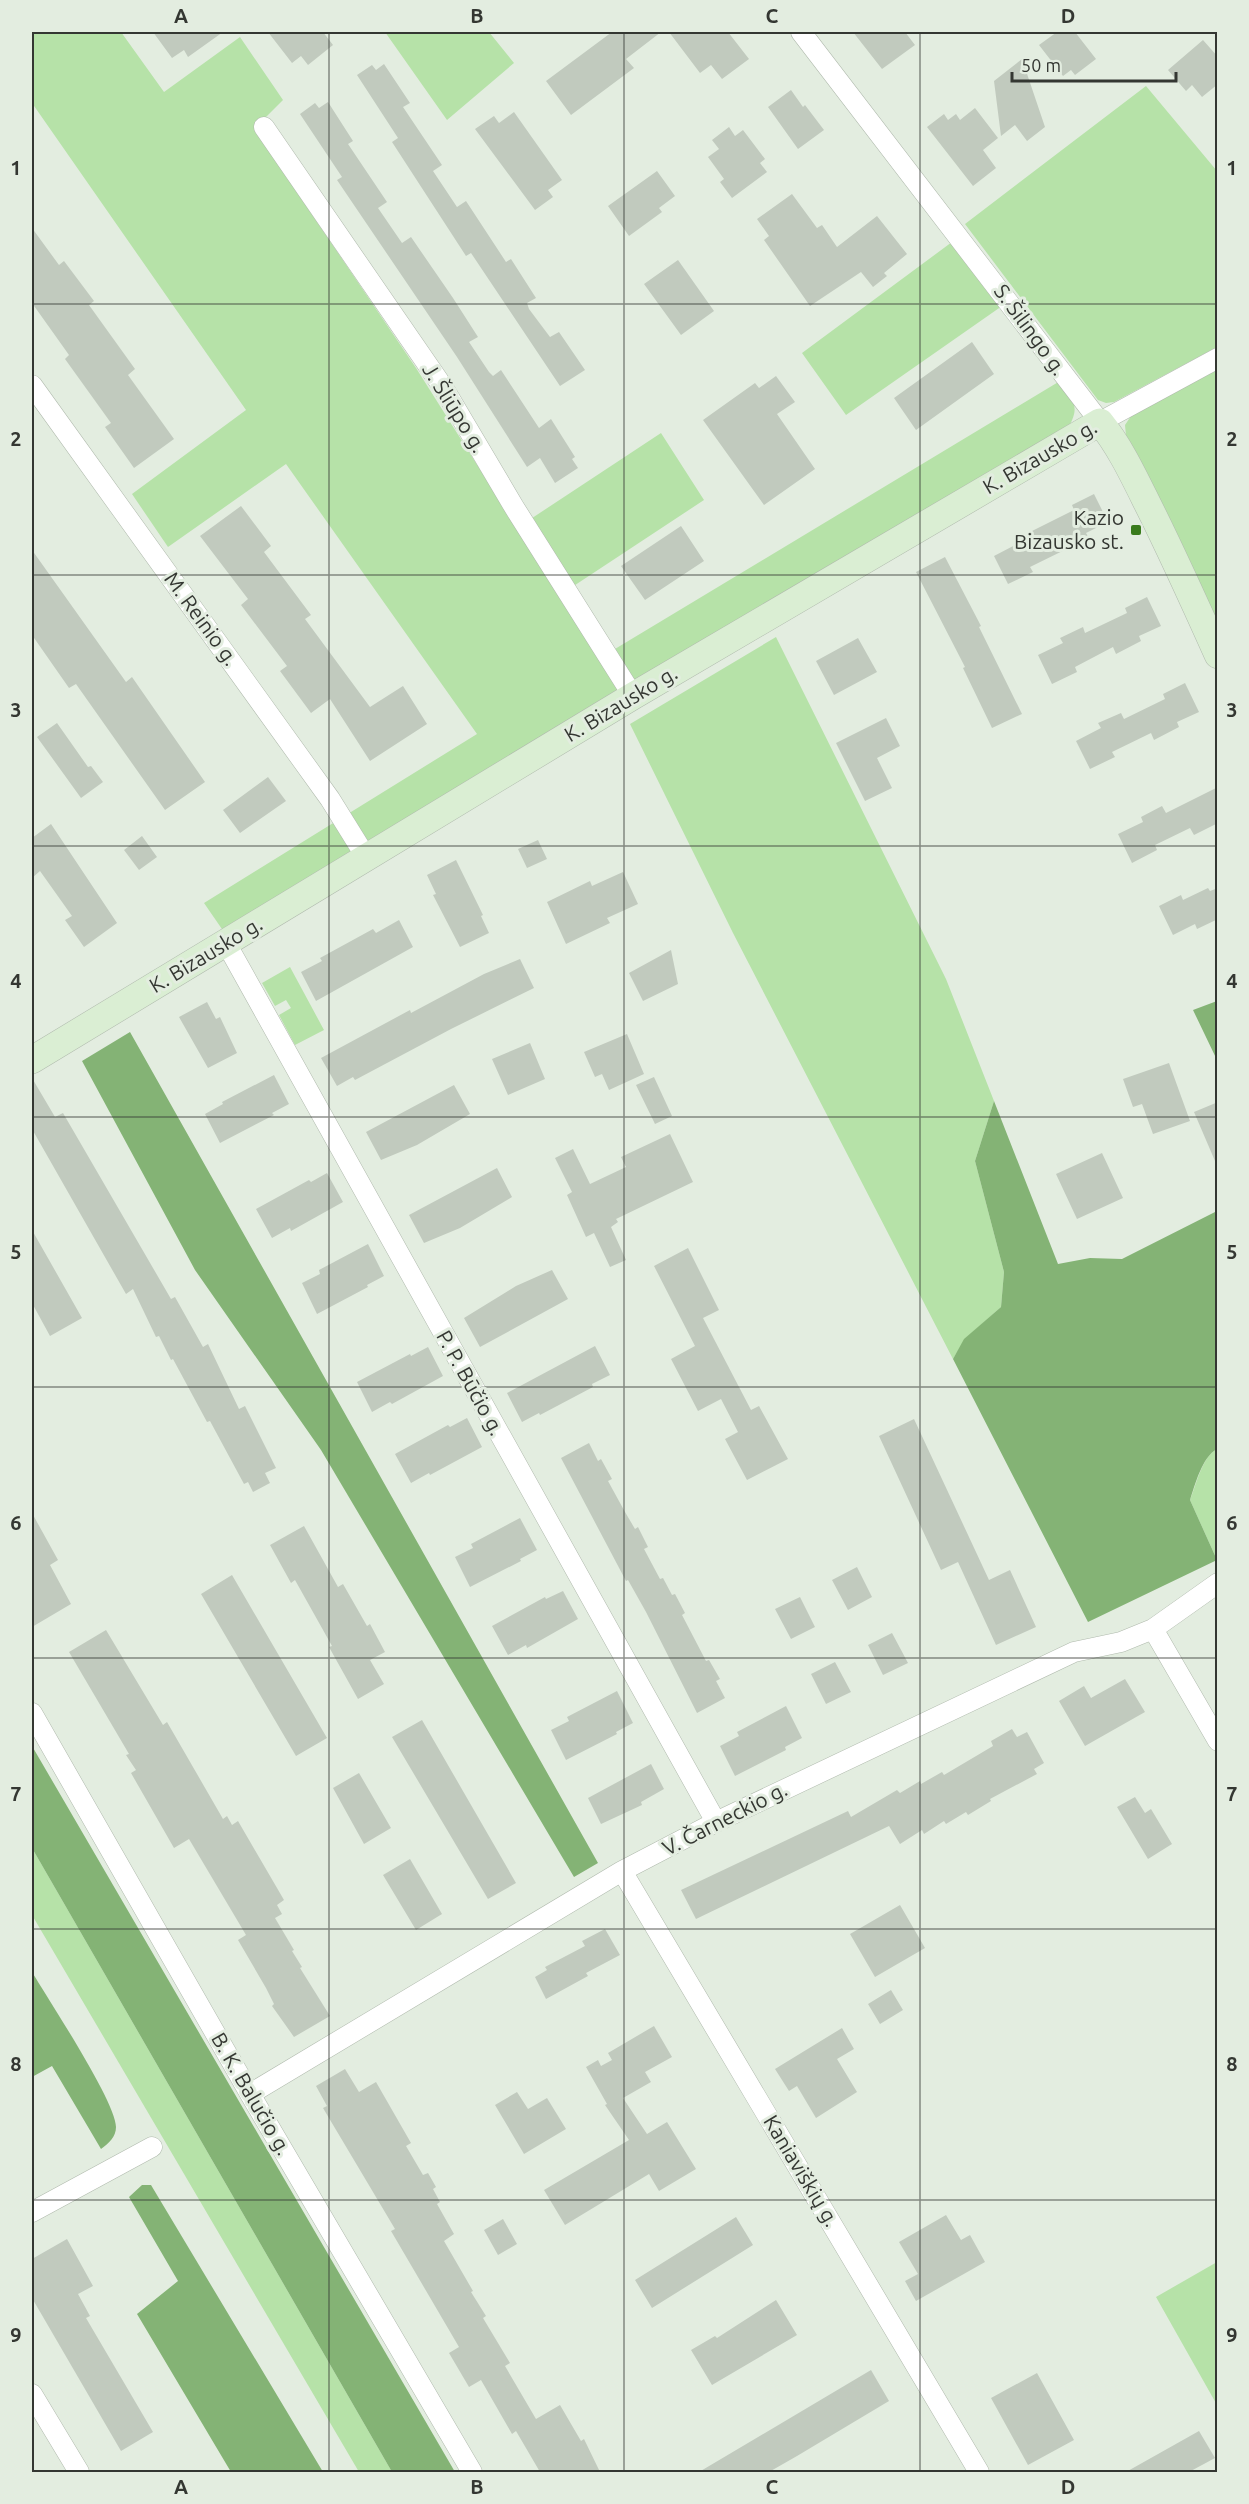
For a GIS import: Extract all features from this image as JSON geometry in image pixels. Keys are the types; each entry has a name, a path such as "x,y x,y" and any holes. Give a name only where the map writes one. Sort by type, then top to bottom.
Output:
{"street":[{"name":"S. Šilingo g.","path":"801,32 1115,441 1180,570 1218,655"},
{"name":"J. Šliūpo g.","path":"264,127 443,387 514,507 633,696"},
{"name":"K. Bizausko g.","path":"32,1060 633,696 1100,422 1218,358"},
{"name":"M. Reinio g.","path":"32,385 330,799 366,857"},
{"name":"P. P. Būčio g.","path":"226,943 716,1822"},
{"name":"V. Čarneckio g.","path":"250,2094 622,1871 716,1822 1074,1652 1122,1642 1153,1629 1218,1583"},
{"path":"1153,1629 1218,1741"},
{"name":"B. K. Balučio g.","path":"32,1713 250,2094 472,2472"},
{"name":"Kaniaviškių g.","path":"622,1871 979,2472"},
{"path":"32,2212 152,2146"},
{"path":"32,2394 80,2472"}],"green space":[{"path":"32,32 121,32 164,92 240,37 283,100 254,129 416,368 517,528 661,433 704,500 560,595 600,658 1060,381 1074,403 1072,420 1068,428 224,932 204,903 477,734 286,464 168,547 132,494 246,410 32,103"},
{"path":"385,32 489,32 514,63 447,120"},
{"path":"1146,86 1217,171 1217,347 1114,402 1106,403 1098,400 965,224"},
{"path":"952,242 1002,306 846,415 802,353"},
{"path":"1217,370 1217,635 1126,436 1125,425 1131,416"},
{"path":"776,637 946,979 994,1101 975,1161 1004,1272 1001,1307 965,1339 953,1359 733,933 630,724"},
{"path":"290,967 324,1030 295,1045 279,1015 291,1008 286,1000 275,1006 262,983"},
{"path":"1218,1001 1217,1060 1193,1010"},
{"path":"130,1032 598,1863 574,1877 321,1450 195,1270 82,1061"},
{"path":"994,1101 1058,1264 1090,1258 1122,1259 1217,1211 1217,1449 1203,1465 1190,1500 1217,1560 1088,1622 953,1359 964,1339 1001,1307 1004,1272 975,1161"},
{"path":"1217,1449 1217,1560 1190,1500 1203,1465"},
{"path":"32,1746 455,2472 392,2472 32,1848"},
{"path":"32,1848 392,2472 359,2472 32,1915"},
{"path":"32,1972 94,2074 113,2114 115,2134 101,2149 52,2066 32,2077"},
{"path":"142,2185 151,2185 323,2472 231,2472 137,2314 178,2281 129,2197"},
{"path":"1217,2262 1217,2405 1156,2297"}],"building":[{"path":"153,32 223,32 188,57 184,50 172,58"},
{"path":"268,32 323,32 333,45 308,65 301,56 292,63"},
{"path":"612,32 661,32 626,59 634,68 571,115 546,81"},
{"path":"669,32 728,32 749,59 722,79 711,65 700,73"},
{"path":"853,32 905,32 915,45 882,69"},
{"path":"1057,32 1075,32 1096,59 1075,75 1071,70 1063,76 1039,45"},
{"path":"1203,40 1218,57 1218,84 1202,97 1192,85 1186,91 1168,70"},
{"path":"1022,59 1045,127 1027,141 1015,125 1001,136 994,81"},
{"path":"384,64 410,103 403,107 442,165 433,171 457,207 466,201 506,262 511,259 536,298 527,303 529,309 550,337 559,332 585,370 560,386 471,253 466,256 392,142 398,138 357,75 372,65 376,70"},
{"path":"791,90 824,130 798,149 768,107"},
{"path":"328,102 353,141 348,144 387,202 378,208 402,243 411,237 453,298 478,337 469,342 489,372 493,376 501,370 539,428 551,419 575,457 572,459 578,468 555,483 540,458 527,467 457,357 337,180 342,177 300,114 315,103 319,108"},
{"path":"975,108 998,138 983,150 996,168 973,186 927,127 944,114 948,120 956,114 960,120"},
{"path":"514,112 562,180 548,190 553,197 535,210 475,129 494,116 499,123"},
{"path":"729,127 735,136 743,130 765,159 760,163 767,172 732,198 720,182 724,179 708,157 719,149 712,140"},
{"path":"657,171 675,196 659,208 662,212 629,236 608,206"},
{"path":"792,194 817,228 822,225 837,247 877,216 907,254 884,273 887,276 873,287 861,272 810,306 764,240 769,236 757,219"},
{"path":"32,228 59,265 64,261 94,301 89,305 135,369 128,375 174,439 134,468 105,427 111,423 65,359 69,355 32,303"},
{"path":"678,260 714,311 681,335 644,284"},
{"path":"972,342 994,374 916,430 894,398"},
{"path":"776,376 795,402 777,414 815,469 764,505 703,420 755,383 759,388"},
{"path":"1094,494 1108,522 1086,533 1089,538 1030,567 1033,572 1008,584 994,556 1019,543 1016,539 1074,510 1072,505"},
{"path":"241,506 271,546 264,552 311,615 305,619 370,707 403,686 427,724 370,761 330,699 311,713 280,671 287,666 241,605 248,599 200,536"},
{"path":"681,526 704,561 645,600 621,566"},
{"path":"32,550 126,682 132,677 205,782 165,810 76,684 69,688 32,635"},
{"path":"945,557 981,626 979,627 1022,714 992,728 963,668 965,667 916,572"},
{"path":"1147,597 1161,626 1139,636 1141,641 1116,654 1113,647 1075,667 1077,672 1052,684 1038,655 1063,643 1060,638 1083,627 1085,633 1127,613 1125,608"},
{"path":"858,638 877,672 834,695 816,661"},
{"path":"1185,683 1199,712 1177,722 1179,727 1154,740 1151,733 1112,752 1115,757 1090,769 1076,741 1101,728 1098,723 1121,713 1124,719 1165,699 1163,694"},
{"path":"886,718 900,746 877,758 892,788 865,801 836,743"},
{"path":"57,723 88,767 91,766 103,782 81,798 37,737"},
{"path":"268,777 286,801 240,833 223,810"},
{"path":"1218,787 1218,823 1194,835 1190,828 1155,845 1157,850 1132,863 1118,834 1143,822 1141,817 1162,806 1166,813"},
{"path":"51,824 117,923 84,947 65,920 72,916 40,871 32,878 32,838"},
{"path":"142,836 157,857 139,870 124,850"},
{"path":"538,840 547,859 527,868 518,849"},
{"path":"456,860 483,915 481,916 489,933 460,947 433,895 436,894 427,875"},
{"path":"623,872 638,904 607,918 610,923 566,944 547,902 590,881 592,886"},
{"path":"1208,888 1210,891 1218,888 1218,919 1197,929 1195,924 1173,935 1159,906 1181,895 1183,900"},
{"path":"399,920 413,947 316,1001 301,972 322,961 320,958 373,929 376,933"},
{"path":"671,950 678,984 643,1001 629,973"},
{"path":"520,959 534,988 355,1080 353,1077 337,1086 321,1058 410,1010 411,1013 484,974"},
{"path":"207,1002 216,1019 220,1017 237,1053 208,1068 179,1017"},
{"path":"627,1034 644,1074 609,1090 602,1074 595,1077 584,1052"},
{"path":"530,1043 545,1079 508,1095 492,1059"},
{"path":"1169,1063 1190,1121 1153,1134 1142,1104 1133,1107 1123,1079"},
{"path":"274,1075 289,1104 272,1113 274,1115 220,1143 205,1114 223,1104 222,1102"},
{"path":"654,1077 672,1116 655,1124 636,1085"},
{"path":"32,1078 55,1117 63,1113 171,1299 175,1297 203,1347 208,1344 239,1409 245,1406 276,1468 265,1473 270,1483 253,1492 248,1482 244,1484 173,1359 171,1360 159,1336 156,1337 133,1289 126,1294 32,1129"},
{"path":"454,1085 470,1114 417,1145 381,1160 366,1132"},
{"path":"1218,1102 1218,1168 1194,1112"},
{"path":"670,1134 693,1182 616,1219 618,1222 611,1227 626,1260 610,1267 594,1233 586,1237 567,1195 572,1192 555,1158 573,1149 590,1184 626,1167 621,1157"},
{"path":"1102,1153 1123,1198 1077,1219 1056,1174"},
{"path":"497,1168 512,1197 460,1228 424,1243 409,1215"},
{"path":"327,1173 343,1202 291,1231 290,1228 272,1238 256,1209 309,1180 311,1182"},
{"path":"32,1230 82,1318 50,1336 32,1303"},
{"path":"368,1244 384,1276 317,1314 302,1283 320,1274 319,1270"},
{"path":"688,1248 719,1310 703,1318 751,1410 759,1406 788,1459 747,1480 725,1439 738,1432 721,1399 698,1411 671,1359 695,1346 654,1266"},
{"path":"552,1270 568,1299 480,1347 464,1318 516,1286"},
{"path":"595,1346 610,1375 592,1384 593,1387 522,1422 507,1393"},
{"path":"428,1347 443,1376 392,1404 390,1402 372,1412 357,1382"},
{"path":"467,1418 482,1447 411,1483 395,1454 448,1425 450,1427"},
{"path":"914,1419 989,1580 1010,1570 1036,1627 996,1645 958,1562 941,1570 879,1436"},
{"path":"589,1443 598,1461 601,1459 612,1479 608,1481 625,1512 635,1529 638,1527 648,1547 644,1549 660,1579 663,1578 672,1595 675,1594 685,1613 682,1615 706,1661 709,1660 720,1679 716,1681 725,1698 697,1713 646,1612 628,1580 626,1581 561,1458"},
{"path":"32,1513 58,1560 50,1565 71,1604 32,1627"},
{"path":"520,1518 537,1550 520,1559 521,1561 470,1587 455,1557 473,1548 471,1544"},
{"path":"304,1526 338,1587 343,1584 367,1626 370,1624 385,1652 370,1660 384,1684 358,1699 329,1647 332,1646 295,1580 291,1583 270,1545"},
{"path":"857,1567 872,1597 848,1610 832,1580"},
{"path":"232,1575 327,1738 296,1756 201,1594"},
{"path":"563,1591 578,1619 527,1648 526,1645 508,1655 492,1626 545,1597 546,1599"},
{"path":"800,1597 815,1627 791,1639 775,1609"},
{"path":"106,1630 163,1725 167,1722 223,1819 227,1816 232,1825 238,1821 284,1900 277,1905 282,1914 275,1918 294,1950 292,1951 302,1967 300,1968 330,2016 294,2037 272,2006 274,2004 266,1988 238,1940 246,1935 189,1839 174,1848 131,1773 136,1770 126,1755 129,1754 69,1652"},
{"path":"892,1633 908,1663 883,1675 868,1645"},
{"path":"835,1662 851,1692 826,1704 811,1674"},
{"path":"1125,1679 1145,1712 1085,1746 1059,1701 1084,1686 1091,1698"},
{"path":"617,1691 633,1723 616,1732 617,1734 566,1760 551,1730 569,1721 567,1717"},
{"path":"786,1706 802,1738 785,1747 786,1750 735,1776 720,1746 739,1736 737,1732"},
{"path":"422,1720 516,1883 488,1899 392,1737"},
{"path":"1012,1729 1017,1737 1027,1732 1044,1763 1034,1769 1037,1774 990,1799 991,1801 968,1815 966,1812 946,1824 944,1821 924,1834 922,1830 900,1844 889,1826 696,1919 681,1890 848,1811 851,1817 897,1790 900,1793 942,1772 944,1775 993,1746 991,1741"},
{"path":"651,1764 664,1789 641,1802 642,1805 601,1824 588,1798"},
{"path":"359,1773 391,1828 364,1844 333,1788"},
{"path":"1135,1797 1145,1813 1151,1809 1172,1844 1148,1859 1117,1807"},
{"path":"410,1859 442,1914 416,1930 383,1875"},
{"path":"900,1905 925,1948 875,1977 850,1934"},
{"path":"605,1929 620,1955 586,1973 588,1976 546,1999 535,1977 547,1970 545,1967 585,1946 582,1941"},
{"path":"891,1990 903,2010 880,2024 868,2004"},
{"path":"654,2026 672,2057 645,2072 651,2082 623,2098 647,2134 667,2122 696,2169 659,2191 649,2174 565,2225 544,2190 629,2140 605,2105 607,2104 586,2067 598,2060 601,2066 612,2060 608,2053"},
{"path":"842,2028 854,2049 837,2059 857,2092 816,2118 797,2086 789,2091 775,2069"},
{"path":"345,2069 359,2092 376,2082 411,2143 406,2146 423,2175 428,2173 436,2187 433,2189 440,2202 437,2204 454,2234 444,2241 486,2316 483,2318 510,2363 505,2366 536,2419 560,2405 581,2441 584,2439 600,2472 540,2472 516,2431 512,2434 481,2380 469,2387 449,2353 459,2347 391,2231 395,2229 323,2108 327,2106 316,2086"},
{"path":"517,2092 528,2109 547,2098 566,2129 524,2154 495,2105"},
{"path":"946,2215 961,2240 970,2235 985,2262 916,2301 905,2281 918,2274 899,2242"},
{"path":"736,2217 753,2245 652,2308 635,2280"},
{"path":"503,2219 517,2244 498,2255 484,2230"},
{"path":"67,2239 93,2286 78,2294 90,2316 86,2318 153,2432 121,2451 32,2298 32,2259"},
{"path":"776,2300 797,2335 712,2385 691,2350 715,2336 717,2338"},
{"path":"871,2370 889,2401 797,2456 769,2472 699,2472"},
{"path":"1037,2373 1074,2440 1028,2465 991,2398"},
{"path":"1199,2431 1215,2458 1189,2472 1126,2472"}],"place":[{"name":"Kazio Bizausko st.","path":"1136,530"}]}
